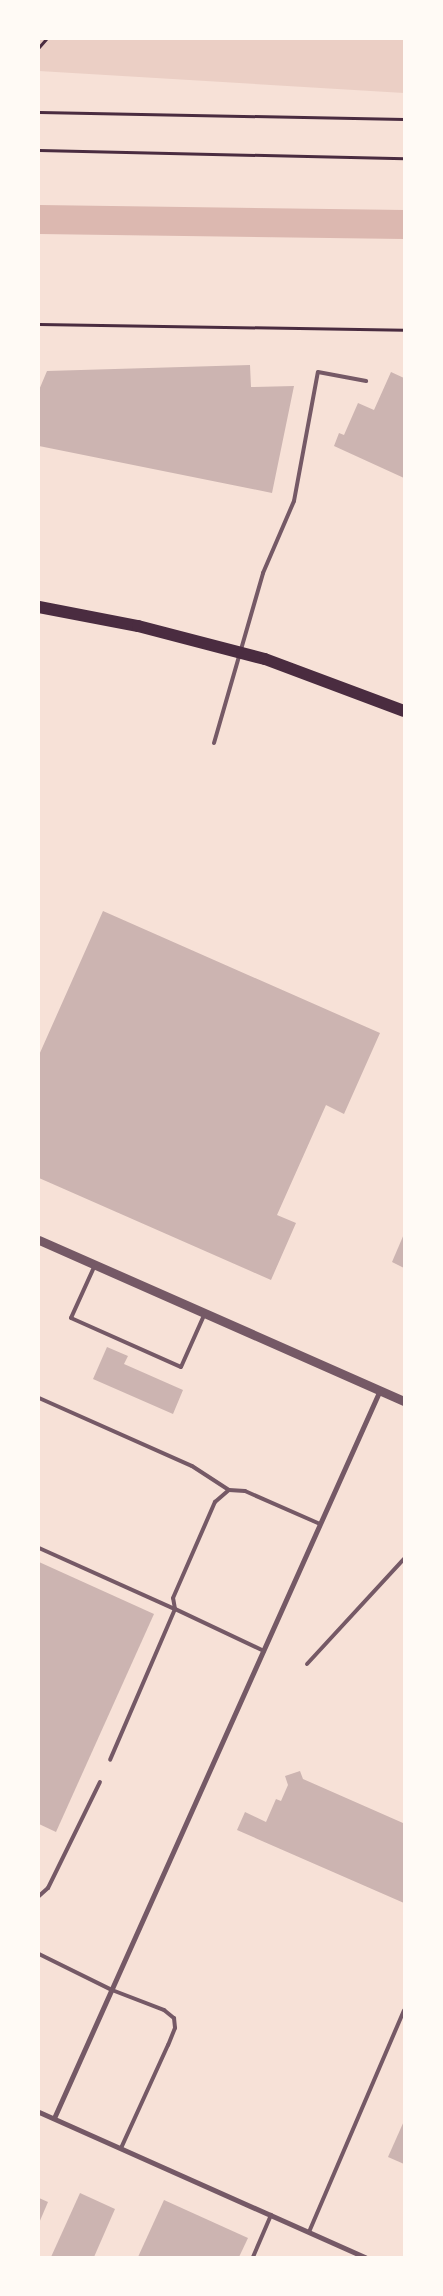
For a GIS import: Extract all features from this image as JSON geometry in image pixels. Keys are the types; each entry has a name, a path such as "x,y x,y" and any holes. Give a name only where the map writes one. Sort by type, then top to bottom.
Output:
{"main road":[{"path":"39,607 138,626 238,652 345,686 404,711"}],"street":[{"path":"39,1240 404,1401"},
{"path":"54,2118 380,1390"},
{"path":"39,2112 365,2257"}],"lane":[{"path":"214,743 238,652 263,572 294,501 318,372 366,380"},
{"path":"95,1265 71,1318 182,1367 205,1313"},
{"path":"39,1398 192,1466 229,1490 245,1491 320,1524"},
{"path":"110,1760 175,1609 172,1598 215,1502 229,1490"},
{"path":"39,1548 264,1651"},
{"path":"307,1664 404,1559"},
{"path":"39,1896 48,1888 100,1782"},
{"path":"39,1954 112,1990 164,2010 174,2018 175,2028 121,2148"},
{"path":"309,2232 404,2010"},
{"path":"253,2257 271,2216"}],"path":[{"path":"39,48 46,39"},
{"path":"39,112 404,119"},
{"path":"39,150 404,158"},
{"path":"39,324 404,330"}],"shaded area":[{"path":"39,39 404,39 404,93 39,71"}],"building":[{"path":"250,365 251,387 294,386 272,493 39,446 39,390 47,371"},
{"path":"391,372 404,378 404,478 334,446 339,433 344,435 358,403 374,410"},
{"path":"103,911 380,1033 344,1114 326,1105 277,1215 296,1223 271,1280 39,1178 39,1055"},
{"path":"404,1234 404,1268 392,1262"},
{"path":"107,1347 128,1356 124,1364 183,1390 173,1414 93,1379"},
{"path":"39,1562 154,1614 56,1832 39,1824"},
{"path":"300,1771 303,1779 403,1823 404,1819 404,1903 237,1830 245,1812 266,1822 276,1799 281,1801 288,1785 285,1776"},
{"path":"404,2121 404,2164 388,2157"},
{"path":"80,2193 115,2209 94,2257 51,2257"},
{"path":"39,2198 48,2202 39,2223"},
{"path":"164,2200 248,2238 239,2257 138,2257"}],"waterway":[{"path":"39,219 404,224"}]}
